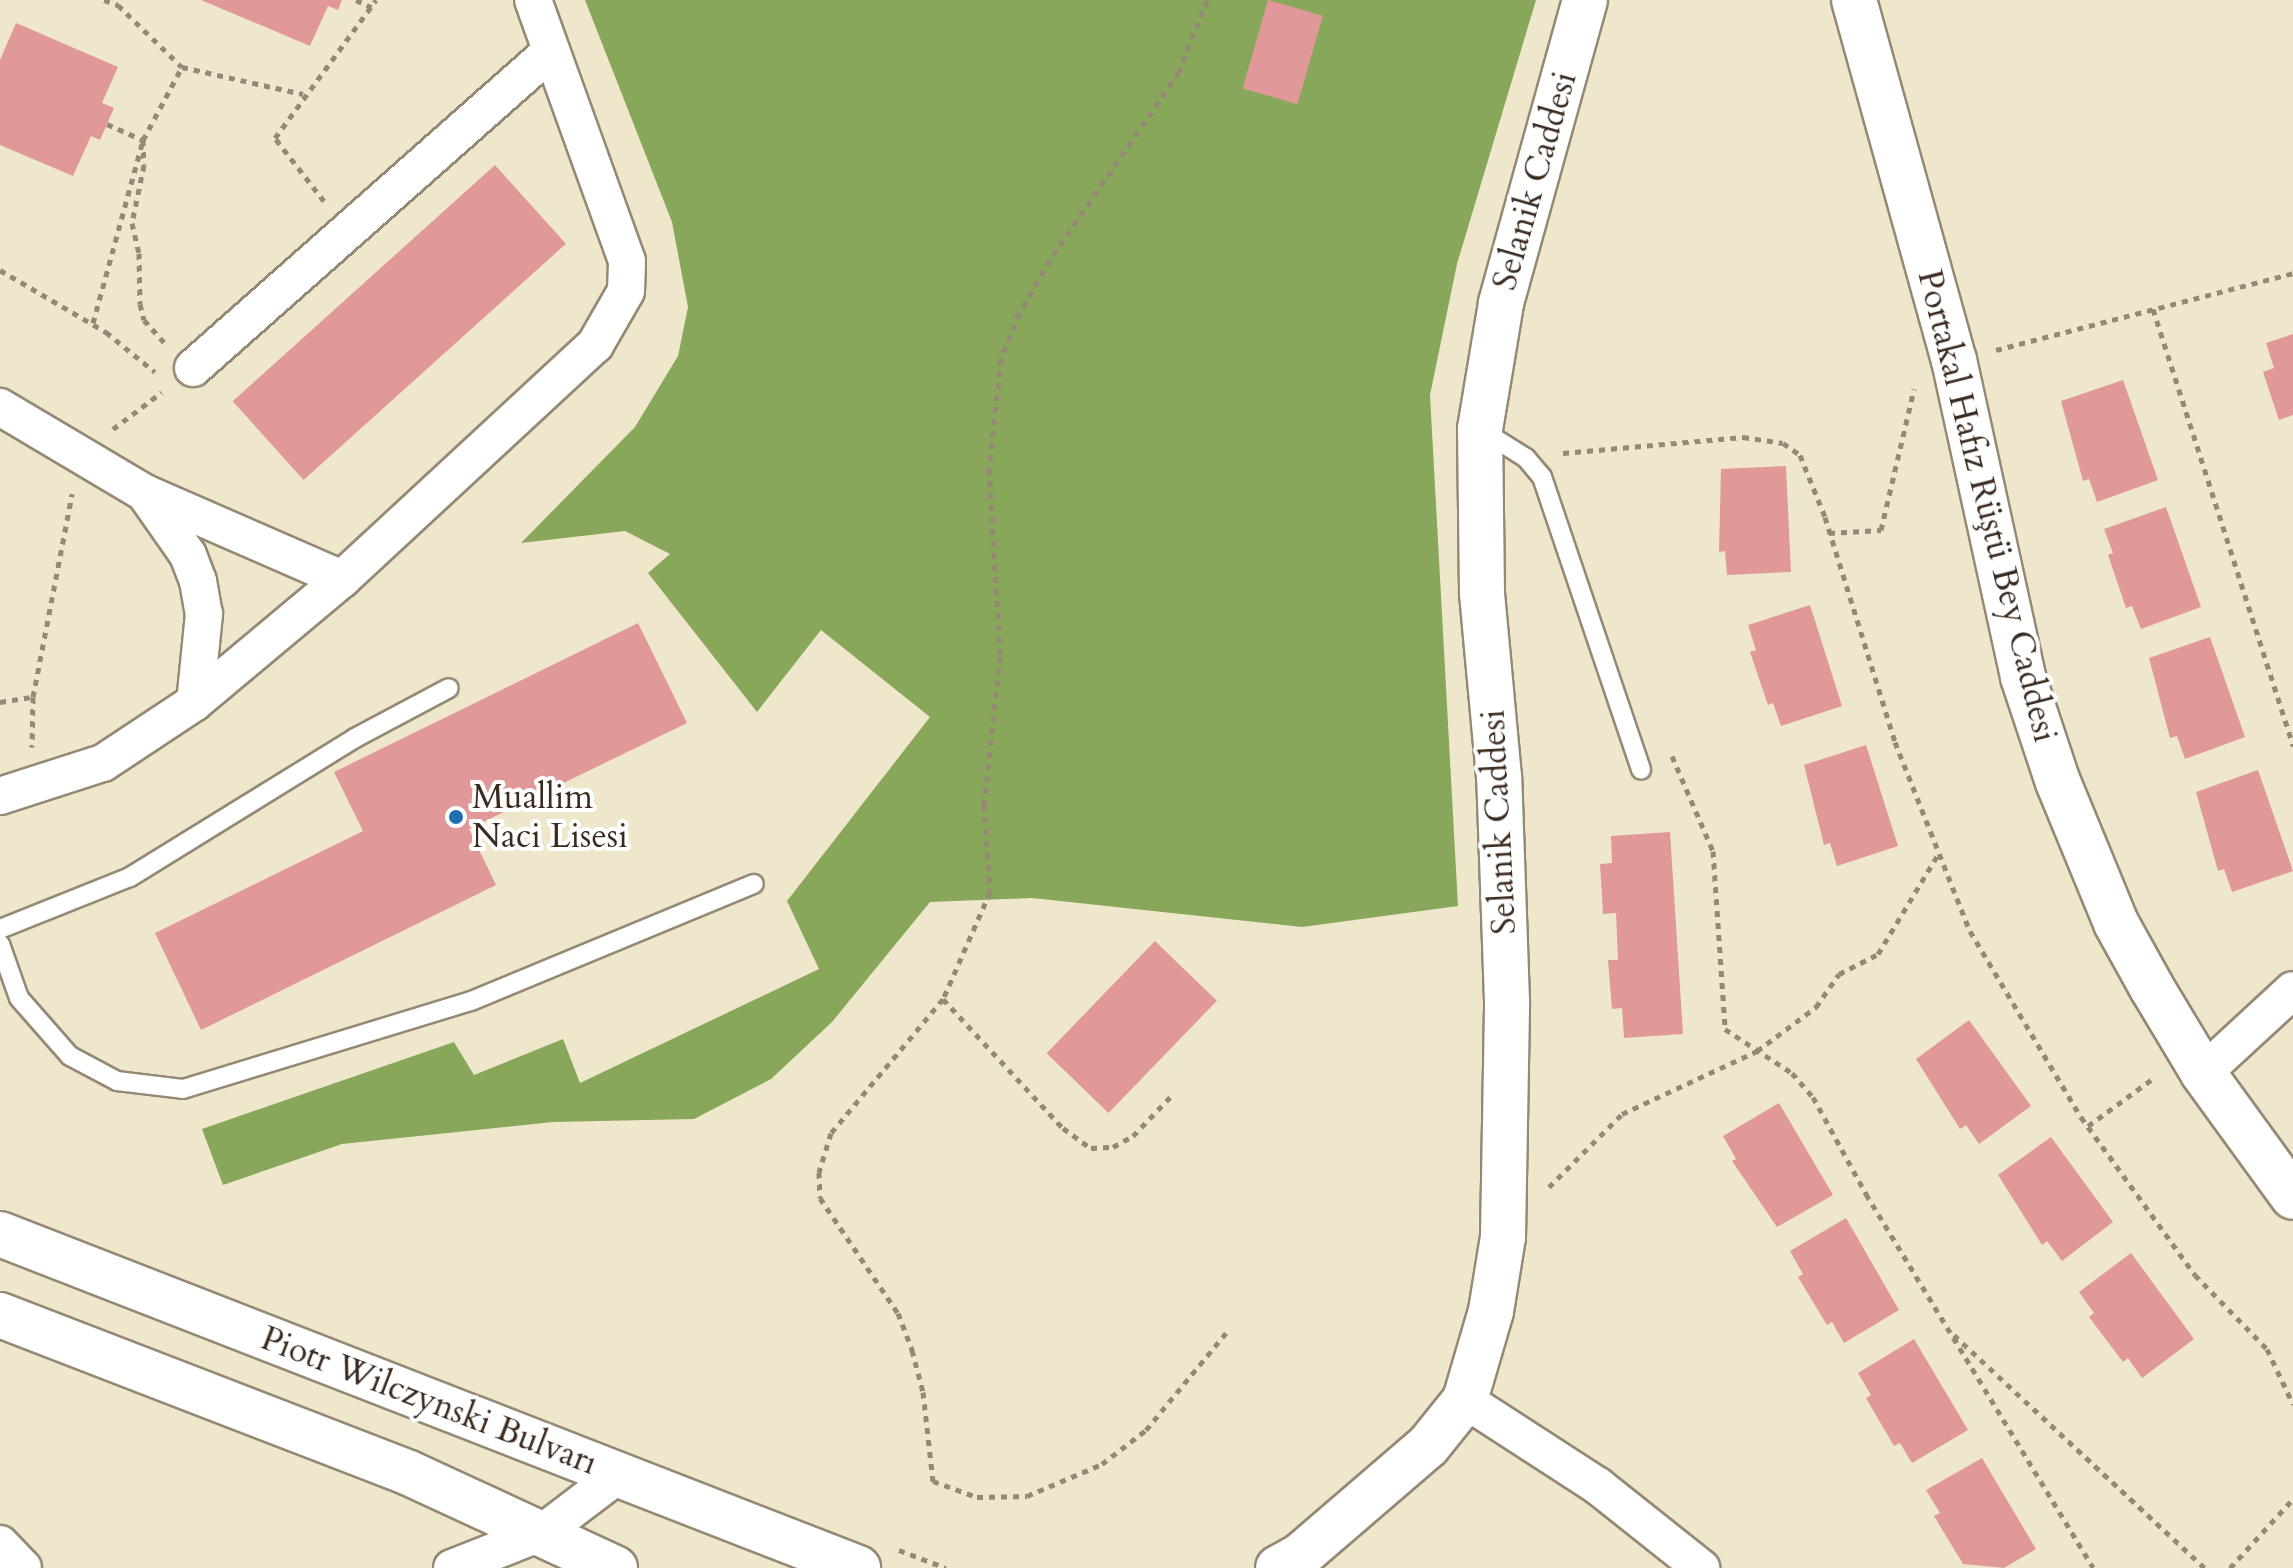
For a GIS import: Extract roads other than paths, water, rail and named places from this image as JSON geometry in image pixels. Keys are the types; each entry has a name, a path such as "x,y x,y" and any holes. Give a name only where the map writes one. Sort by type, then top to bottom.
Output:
{"main road":[{"name":"Selanik Caddesi","path":"1278,1568 1300,1556 1393,1477 1465,1400 1491,1311 1503,1237 1507,1001 1499,777 1482,593 1480,429 1501,303 1585,0"},
{"name":"Portakal Hafız Rüştü Bey Caddesi","path":"1854,0 1954,360 2004,604 2038,726 2116,923 2197,1062 2293,1197"},
{"name":"Piotr Wilczynski Bulvarı","path":"0,1234 858,1568"},
{"path":"0,1315 409,1473 543,1532 615,1568"}],"street":[{"path":"15,792 103,763 195,702 342,579 595,345 626,291 627,261 620,231 533,0"},
{"path":"182,377 551,51"},
{"path":"0,407 145,493 342,579"},
{"path":"145,493 174,532 198,581 204,614 195,702"},
{"path":"2197,1062 2293,990"},
{"path":"1465,1400 1598,1486 1701,1568"},
{"path":"452,1568 543,1532 618,1475"},
{"path":"0,1544 23,1568"}],"lane":[{"path":"1480,429 1526,458 1542,477 1641,770"},
{"path":"0,929 130,877 355,738 449,688"},
{"path":"0,944 19,998 70,1056 117,1081 183,1089 471,1001 754,884"}],"place":[{"name":"Muallim Naci Lisesi","path":"456,817"}]}
